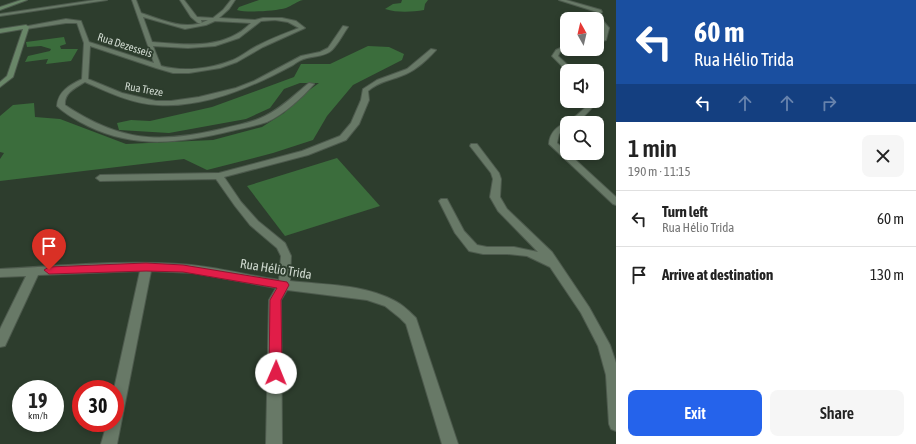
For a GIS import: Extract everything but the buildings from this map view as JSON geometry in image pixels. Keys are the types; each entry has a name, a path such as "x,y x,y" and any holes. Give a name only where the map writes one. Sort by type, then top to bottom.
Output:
{"street":[{"path":"6,1 12,0"},
{"path":"0,9 25,0"},
{"path":"0,16 105,0"},
{"path":"134,0 158,66"},
{"path":"190,0 183,1 196,18 205,25"},
{"path":"139,16 151,17 186,28 196,28 205,25 228,10 233,0"},
{"path":"561,0 595,9 600,12"},
{"path":"196,18 215,18 256,22"},
{"name":"Rua Dezesseis","path":"86,43 180,72 220,66 235,61 261,46 302,28 295,23 278,19 264,19 256,22"},
{"path":"0,31 76,20 79,22 86,43 85,80 62,95 60,100 61,106 71,114 108,133 141,140 160,140 212,134 267,119 311,84"},
{"path":"149,44 209,45 235,39 247,32 256,22"},
{"path":"604,26 606,28 604,39"},
{"path":"0,85 10,77 26,27"},
{"name":"Rua Treze","path":"85,80 120,95 150,102 171,103 198,98 238,89 256,82 303,57 322,53 330,49 345,27"},
{"path":"100,178 220,176 305,153 343,138 355,124 365,100 365,90 368,87 383,79 406,71 433,50"},
{"path":"560,50 555,56 564,64"},
{"path":"581,116 588,108"},
{"path":"560,128 557,130 553,138 553,144 560,150"},
{"path":"474,146 495,173 497,179 495,197 503,211 544,249 585,310 604,345 613,376 616,424"},
{"path":"570,160 616,202"},
{"path":"220,176 238,204 254,223 281,246 285,252 287,265 284,285 275,300 274,444"},
{"path":"444,201 458,228 474,248 484,251 512,250 526,253 544,257 556,266"},
{"path":"123,380 146,267"},
{"name":"Rua Hélio Trida","path":"0,273 146,267 183,268 284,285 367,296 389,302 402,311 412,322 450,444"},
{"path":"0,342 34,271"},
{"path":"109,444 112,432"}],"green space":[{"path":"259,0 303,0 286,8 275,10 237,10 239,7"},
{"path":"402,0 428,0 425,4 424,10 405,12 385,9 393,4 401,3"},
{"path":"64,37 66,44 60,46 61,49 78,49 71,61 46,64 48,59 25,62 28,56 50,51 51,49 41,46 27,47 26,42"},
{"path":"368,46 389,47 404,54 402,60 353,85 327,116 313,140 273,153 207,170 184,159 0,181 0,159 4,153 0,152 0,116 13,105 34,103 35,117 60,119 126,144 213,140 262,127 284,113 301,96 319,83 300,83 284,89 270,108 246,119 169,133 119,130 117,123 131,120 150,121 212,107 294,77 301,64 330,64"},
{"path":"337,158 380,206 285,236 247,186"}],"route":[{"path":"49,270 146,267 183,268 250,278 284,285 275,300 276,373"}]}
